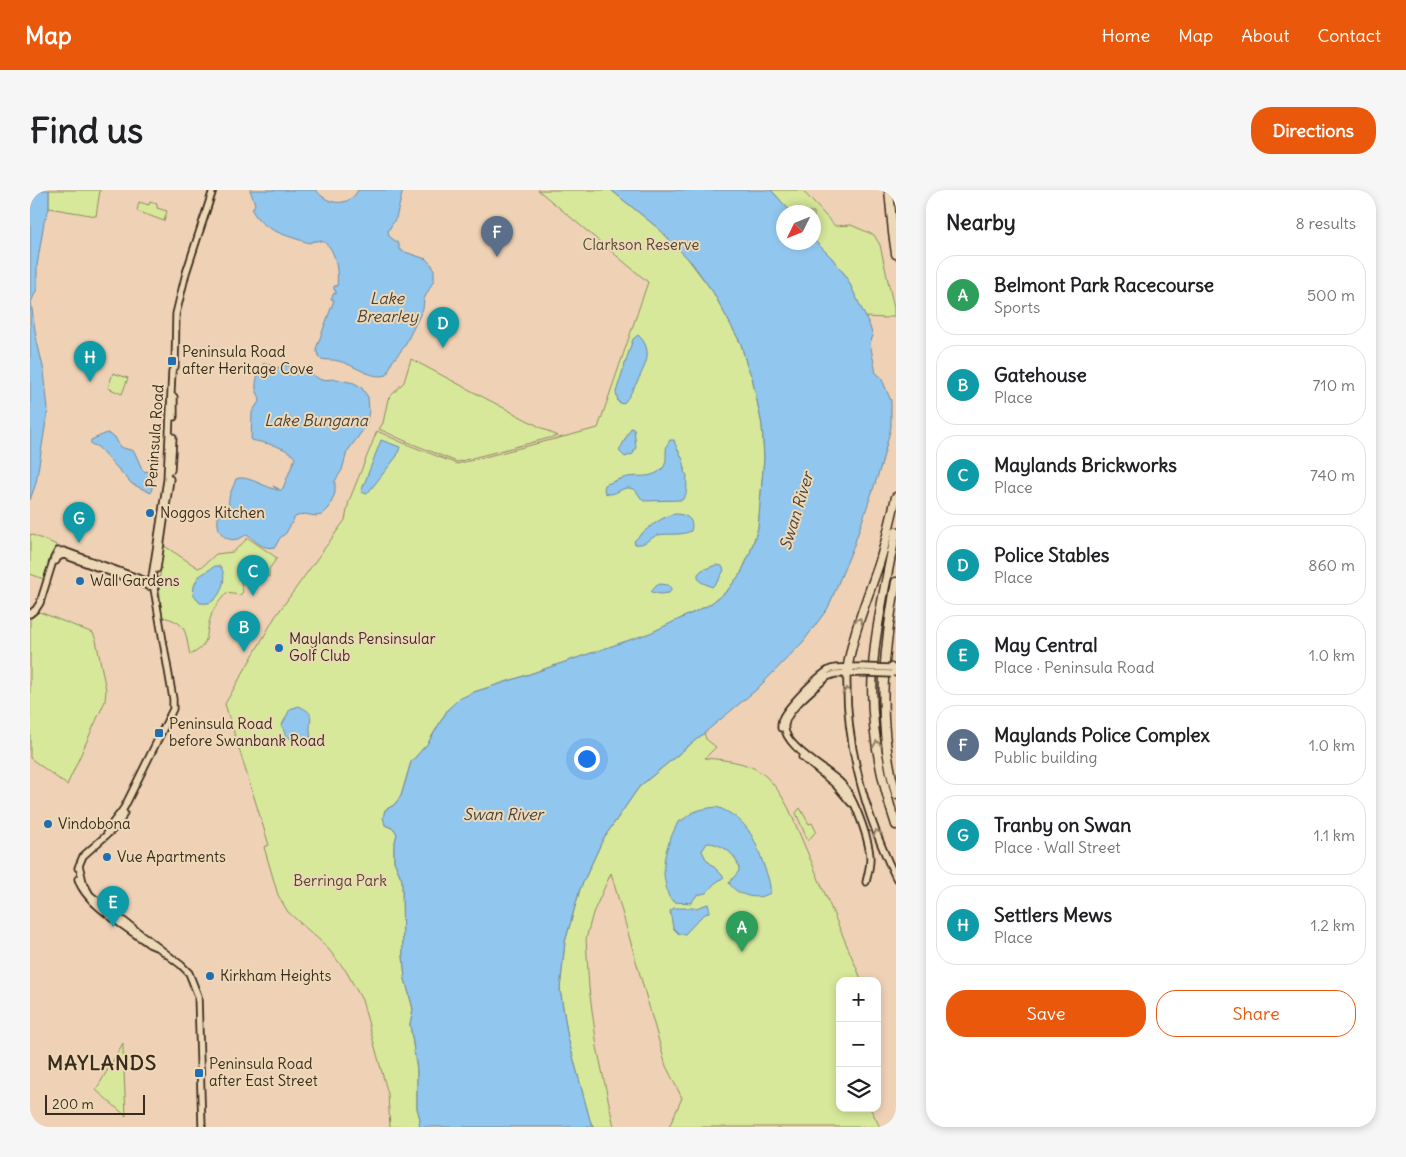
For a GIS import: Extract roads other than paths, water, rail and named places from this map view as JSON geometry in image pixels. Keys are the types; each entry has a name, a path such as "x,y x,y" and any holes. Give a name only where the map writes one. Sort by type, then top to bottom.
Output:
{"highway":[{"path":"889,190 892,233 896,254"},
{"path":"848,669 856,630 879,564 896,497"},
{"path":"896,532 875,647 873,686 875,739 885,793 896,825"},
{"path":"896,582 889,622 883,680 884,732 896,794"}],"street":[{"name":"Peninsula Road","path":"202,1127 198,996 192,980 186,969 96,905 86,892 79,865 83,856 107,833 108,828 120,816 165,725 164,722 171,707 171,690 155,584 172,458 176,371 176,314 186,273 213,190"},
{"path":"30,614 40,603 54,558 64,551 79,559 155,584"},
{"path":"848,669 850,724 858,774 880,841 896,878"},
{"path":"866,882 870,858 868,844 854,807 835,784 787,744 781,732 782,719 794,703 821,676 848,669 894,671"}],"water":[{"path":"30,190 49,190 49,209 44,222 37,266 37,289 31,302 36,337 44,371 48,409 36,483 30,500"},
{"name":"Lake Brearley","path":"250,190 316,190 326,199 344,202 354,196 358,190 403,190 396,218 388,231 389,236 399,244 399,249 402,251 426,259 434,270 434,280 424,299 423,309 404,347 392,362 387,375 368,374 336,360 319,358 316,349 334,300 331,299 334,293 336,294 334,286 337,286 337,270 333,254 324,242 309,243 277,232 262,223 252,210 255,204"},
{"name":"Swan River","path":"611,190 771,190 785,205 776,205 776,250 821,250 821,247 846,276 869,324 873,336 870,343 876,373 881,377 891,401 891,427 881,466 854,545 828,608 803,642 756,690 639,787 603,839 580,889 565,942 560,989 568,1038 593,1127 419,1127 417,1070 410,1024 413,1009 405,979 403,955 402,880 394,861 394,846 397,834 394,829 385,825 383,817 385,810 394,805 401,796 411,762 428,743 448,709 459,699 474,692 650,633 709,605 727,591 741,573 758,528 764,458 762,425 752,377 741,344 713,292 692,263 659,229"},
{"path":"638,335 646,348 646,361 637,382 623,404 618,402 616,392 633,339"},
{"name":"Lake Bungana","path":"264,363 277,368 286,365 305,370 321,380 336,379 354,383 361,387 368,397 369,411 366,426 347,452 342,470 335,481 335,493 329,508 322,515 304,514 295,517 275,547 270,548 260,544 247,534 235,540 229,539 224,537 218,528 219,514 229,506 230,496 236,479 245,478 278,490 273,486 280,491 295,458 281,448 251,440 252,412 260,400 256,383 259,371"},
{"path":"631,428 634,429 636,447 633,454 625,457 619,451"},
{"path":"107,433 115,437 120,447 134,451 143,471 150,472 154,478 151,493 132,484 98,447 91,444 91,440"},
{"path":"381,440 400,447 397,456 367,494 361,492"},
{"path":"670,440 674,440 683,460 684,472 687,475 686,492 682,500 644,501 635,490 629,488 612,494 605,493 605,485 613,481 628,477 650,475 662,469 666,462 666,447"},
{"path":"674,514 682,515 690,520 692,523 691,531 658,535 644,543 635,544 634,541 658,521"},
{"path":"716,565 722,566 724,570 718,581 712,587 701,582 698,574 702,570"},
{"path":"215,566 220,566 224,575 221,590 211,602 200,603 193,595 194,586 198,577"},
{"path":"661,584 671,587 669,593 651,592 657,585"},
{"path":"299,706 307,710 311,717 308,744 292,740 285,734 282,725 290,709"},
{"path":"717,807 736,817 753,837 767,876 770,893 754,897 737,891 729,883 739,871 736,860 724,848 707,843 702,851 706,859 724,877 706,893 697,895 691,903 675,902 667,893 664,877 664,861 674,830 678,822 692,813"},
{"path":"708,904 710,911 701,917 685,934 679,934 673,928 670,911 674,908 696,908"}],"place":[{"name":"Maylands Police Complex","path":"497,257"},
{"name":"Police Stables","path":"443,348"},
{"name":"Peninsula Road after Heritage Cove","path":"172,361"},
{"name":"Settlers Mews","path":"90,382"},
{"name":"Noggos Kitchen","path":"150,513"},
{"name":"Tranby on Swan","path":"79,543"},
{"name":"Wall Gardens","path":"80,581"},
{"name":"Maylands Brickworks","path":"253,596"},
{"name":"Maylands Pensinsular Golf Club","path":"279,648"},
{"name":"Gatehouse","path":"244,652"},
{"name":"Peninsula Road before Swanbank Road","path":"159,733"},
{"name":"Vindobona","path":"48,824"},
{"name":"Vue Apartments","path":"107,857"},
{"name":"May Central","path":"113,927"},
{"name":"Belmont Park Racecourse","path":"742,952"},
{"name":"Kirkham Heights","path":"210,976"},
{"name":"Peninsula Road after East Street","path":"199,1073"}],"district":[{"name":"MAYLANDS","path":"102,1063"}],"park label":[{"name":"Clarkson Reserve","path":"641,245"},
{"name":"Berringa Park","path":"340,881"}]}
